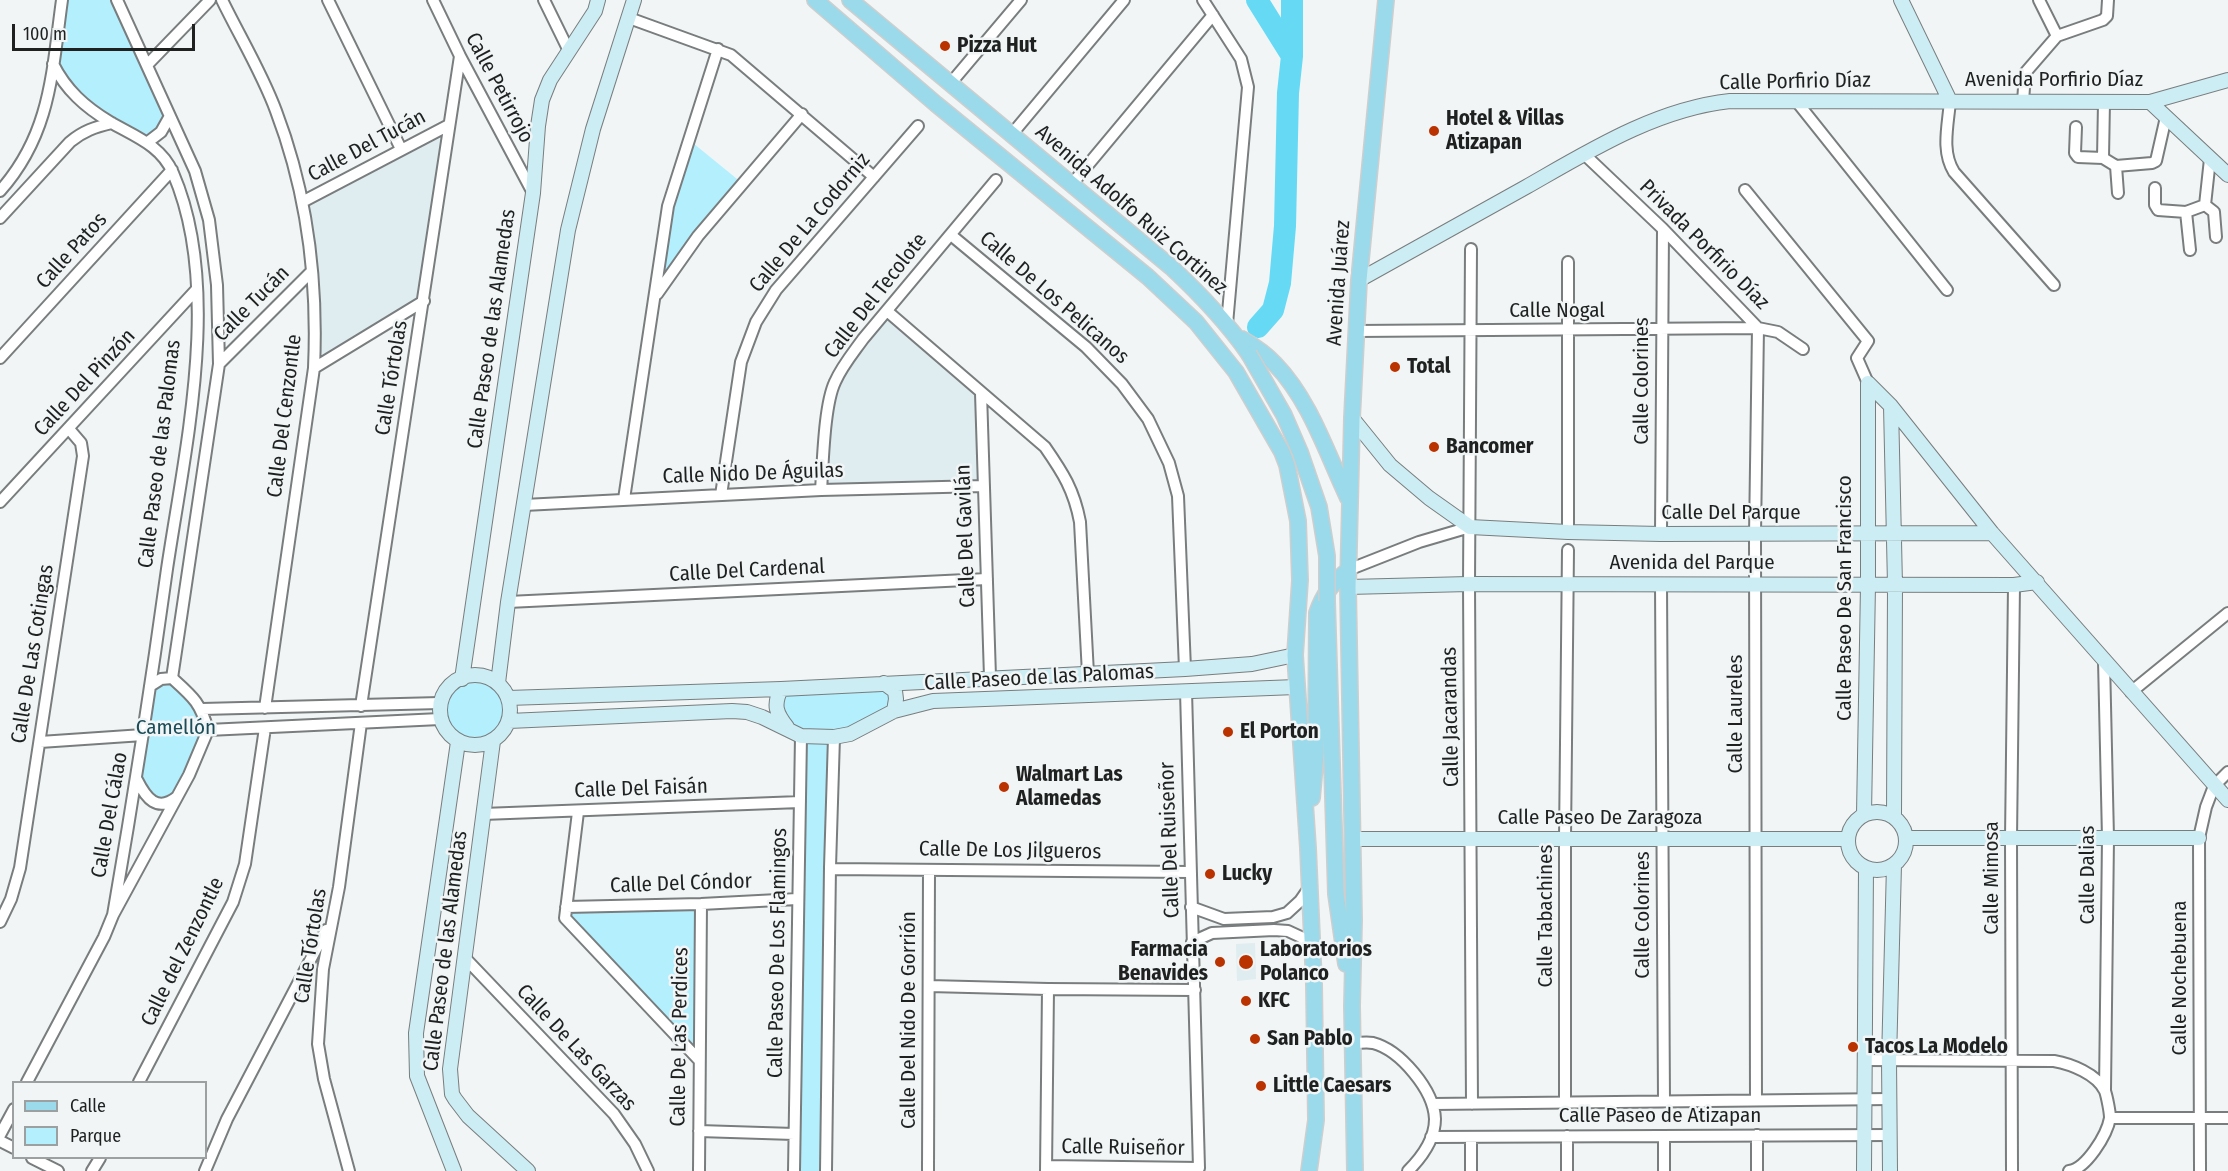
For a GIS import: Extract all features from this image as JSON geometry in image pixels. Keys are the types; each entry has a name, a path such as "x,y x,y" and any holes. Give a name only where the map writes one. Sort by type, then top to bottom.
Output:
{"main road":[{"name":"Avenida Adolfo Ruiz Cortinez","path":"815,0 945,111 1148,277 1196,322 1236,372 1263,417 1287,465 1298,521 1300,580 1294,655 1308,848"},
{"name":"Avenida Adolfo Ruiz Cortinez","path":"850,0 1171,267 1203,297 1249,354 1284,415 1319,507 1325,546 1336,894 1352,1006"},
{"name":"Avenida Juárez","path":"1352,1006 1354,920 1348,570 1352,418 1359,280 1386,0"},
{"path":"1231,329 1259,349 1294,388 1309,414 1351,504"},
{"path":"1287,465 1300,473 1307,473 1320,466 1326,452"},
{"path":"1309,1171 1316,1120 1313,948 1308,848 1316,753 1317,614 1321,600 1331,585 1348,570"},
{"path":"1352,1006 1354,1171"}],"street":[{"path":"0,191 17,172 39,129 48,99 62,0"},
{"name":"Calle Paseo de las Palomas","path":"117,0 195,171 209,219 218,285 219,364 172,678"},
{"path":"148,64 210,0"},
{"name":"Calle Del Cenzontle","path":"222,0 276,109 304,201 315,315 314,368 265,708"},
{"path":"328,0 401,150"},
{"name":"Calle Petirrojo","path":"433,0 533,193"},
{"path":"544,0 569,51"},
{"name":"Calle Paseo de las Alamedas","path":"462,679 533,193 542,100 550,81 594,11 598,0"},
{"path":"498,682 508,602 568,230 593,129 634,0"},
{"path":"950,84 1021,0"},
{"path":"1012,134 1124,0"},
{"path":"1203,0 1241,58 1248,87 1231,329"},
{"path":"1901,0 1950,101 1946,152 1948,162 1954,172 2054,285"},
{"path":"2039,0 2057,36"},
{"path":"2023,102 2025,73 2057,36 2103,20 2107,16 2108,0"},
{"path":"1072,184 1213,15"},
{"path":"629,18 718,50 743,64 874,177"},
{"path":"624,499 668,206 718,50"},
{"name":"Calle Tórtolas","path":"361,706 460,56"},
{"name":"Calle Paseo de las Palomas","path":"53,64 62,82 76,97 112,123 147,142 172,170 185,204 194,246 197,289 197,366 150,686"},
{"name":"Avenida Porfirio Díaz","path":"1950,101 2150,102 2228,80"},
{"name":"Calle Porfirio Díaz","path":"1359,280 1584,154 1650,122 1677,112 1706,104 1730,101 1950,101"},
{"path":"1797,102 1947,290"},
{"path":"2103,158 2104,102"},
{"path":"2150,102 2228,175"},
{"path":"656,297 679,262 716,214 802,114"},
{"path":"147,142 161,132 170,116"},
{"path":"2076,127 2075,153 2078,157 2103,158 2116,166 2152,163 2156,161 2166,117"},
{"path":"0,218 70,142 94,127 112,123"},
{"name":"Calle Del Tucán","path":"304,201 449,125"},
{"name":"Calle De La Codorniz","path":"721,495 741,362 756,322 776,290 918,126"},
{"name":"Privada Porfirio Díaz","path":"1584,154 1663,229 1758,328 1778,332 1803,349"},
{"path":"2205,205 2210,159"},
{"path":"2116,166 2118,193"},
{"name":"Calle Patos","path":"0,358 172,170"},
{"name":"Calle Del Tecolote","path":"820,490 829,408 834,384 848,359 996,180"},
{"path":"2155,188 2155,205 2158,210 2186,212 2205,205"},
{"path":"1745,190 1868,341 1857,358 1868,383 1891,406 1992,533 2228,800"},
{"path":"2205,205 2214,212 2216,237"},
{"path":"2186,212 2190,250"},
{"name":"Calle Colorines","path":"1661,534 1663,229"},
{"name":"Calle De Los Pelicanos","path":"951,235 1086,347 1122,384 1148,419 1169,463 1178,496 1185,669"},
{"name":"Calle Jacarandas","path":"1471,249 1469,584 1472,1104"},
{"path":"1568,262 1568,532"},
{"name":"Calle Tucán","path":"219,364 312,272"},
{"name":"Calle Del Pinzón","path":"0,502 197,289"},
{"path":"314,368 424,301"},
{"path":"887,311 1045,447 1060,468 1075,498 1080,522 1088,674"},
{"name":"Calle Nogal","path":"1356,332 1758,328"},
{"name":"Calle Laureles","path":"1756,1100 1755,535 1758,328"},
{"name":"Calle Paseo De San Francisco","path":"1864,814 1868,585 1868,383"},
{"name":"Calle Del Gavilán","path":"981,393 990,677"},
{"path":"1891,406 1895,585 1894,816"},
{"path":"1352,418 1390,465 1429,498 1470,527"},
{"name":"Calle De Las Cotingas","path":"0,922 19,875 83,456 81,443 69,429"},
{"name":"Calle Nido De Águilas","path":"524,504 820,490 983,486"},
{"name":"Calle Del Parque","path":"1348,570 1419,542 1470,527 1661,534 1992,533"},
{"name":"Calle Tabachines","path":"1565,1103 1568,550"},
{"name":"Calle Del Cardenal","path":"508,602 987,579"},
{"name":"Avenida del Parque","path":"1348,587 1469,584 2014,585 2037,582"},
{"name":"Calle Colorines","path":"1661,584 1664,1101"},
{"name":"Calle Mimosa","path":"2012,1171 2011,839 2014,585"},
{"path":"2131,692 2228,613"},
{"name":"Calle Paseo de las Palomas","path":"508,698 782,689 1185,669 1252,664 1294,655"},
{"name":"Calle Dalias","path":"2104,660 2108,838 2105,1090"},
{"path":"1252,664 1261,670 1263,675 1255,689"},
{"path":"472,675 484,676 498,682 508,698 510,714 505,729 493,741 482,745 458,742 448,733 441,719 440,702 444,692 451,684 472,675"},
{"path":"150,686 160,679 172,678 196,699 202,709 208,730 441,719"},
{"path":"884,683 895,691 894,711"},
{"name":"Calle Del Cálao","path":"112,915 137,780 150,686"},
{"name":"Calle Paseo de las Palomas","path":"509,721 732,711 747,712 795,732 834,737 850,734 894,711 933,701 1296,687"},
{"path":"782,689 776,698 775,707 779,717 795,732"},
{"name":"Calle Del Ruiseñor","path":"1186,691 1199,1168"},
{"path":"202,709 440,702"},
{"name":"Calle Tórtolas","path":"349,1171 324,1079 318,1044 323,969 339,887 361,723"},
{"name":"Calle del Zenzontle","path":"140,1081 233,902 241,882 264,728"},
{"name":"Calle Del Cálao","path":"28,1081 99,947 112,915 201,751 208,730"},
{"name":"Calle Paseo De Los Flamingos","path":"794,1171 800,802 795,732"},
{"path":"40,742 143,735"},
{"path":"826,1171 834,737"},
{"name":"Calle Paseo de las Alamedas","path":"493,741 450,1069 452,1094 468,1116 528,1171"},
{"name":"Calle Paseo de las Alamedas","path":"454,1171 417,1076 416,1033 458,742"},
{"path":"2214,786 2228,772"},
{"path":"137,780 145,795 161,804 170,802 177,796"},
{"name":"Calle Nochebuena","path":"2200,1171 2199,838 2206,807 2214,786"},
{"name":"Calle Del Faisán","path":"483,814 800,802"},
{"path":"1874,811 1894,816 1905,829 1907,838 1904,853 1894,865 1880,870 1866,868 1852,856 1848,839 1850,829 1864,814 1874,811"},
{"path":"578,812 565,918 699,1060"},
{"path":"1907,838 2199,838"},
{"name":"Calle Paseo De Zaragoza","path":"1352,839 1848,839"},
{"path":"1890,1171 1889,1060 1894,865"},
{"path":"1864,1171 1866,868"},
{"name":"Calle De Los Jilgueros","path":"830,869 1190,872"},
{"name":"Calle Del Nido De Gorrión","path":"928,1171 929,870"},
{"path":"1191,907 1224,919 1273,917 1287,913 1300,901 1309,888"},
{"name":"Calle Del Cóndor","path":"566,907 797,899"},
{"name":"Calle De Las Perdices","path":"699,1171 701,904"},
{"path":"1287,913 1288,931"},
{"path":"205,1170 227,1119 332,919"},
{"path":"1192,942 1212,933 1288,931 1301,937 1313,948"},
{"name":"Calle De Las Garzas","path":"466,959 614,1114 630,1137 648,1171"},
{"path":"928,986 1195,990"},
{"path":"1046,1169 1048,989"},
{"path":"1354,1043 1372,1042 1388,1051 1415,1075 1433,1104 1435,1120 1431,1137 1418,1161 1408,1171"},
{"path":"1864,1060 2055,1061 2073,1065 2088,1074 2105,1090 2110,1118 2091,1156 2074,1171"},
{"path":"427,1103 452,1094"},
{"name":"Calle Paseo de Atizapan","path":"1433,1104 1890,1099"},
{"path":"0,1134 12,1113"},
{"path":"2110,1118 2228,1118"},
{"path":"699,1131 794,1134"},
{"path":"1757,1135 1757,1171"},
{"name":"Calle Paseo de Atizapan","path":"1431,1137 1890,1135"},
{"path":"1567,1136 1567,1171"},
{"path":"1664,1136 1664,1171"},
{"path":"1471,1137 1471,1171"},
{"path":"34,1159 58,1171"},
{"name":"Calle Ruiseñor","path":"1046,1169 1199,1168"}],"shaded area":[{"path":"449,125 424,301 314,368 304,201"},
{"path":"887,311 981,393 983,486 821,490 834,384"},
{"name":"Laboratorios Polanco","path":"1255,943 1256,979 1237,981 1236,944"}],"green space":[{"path":"62,0 117,0 170,116 148,142 91,109 53,64"},
{"path":"688,139 742,183 656,297 662,236"},
{"path":"468,675 482,675 495,681 504,690 510,703 508,723 500,735 482,745 468,745 455,739 446,730 440,717 440,703 446,690 455,681"},
{"name":"Camellón","path":"172,678 196,699 208,730 177,797 161,804 137,780 150,686"},
{"path":"891,686 894,711 834,737 826,1171 794,1171 801,736 789,729 776,698 782,689"},
{"path":"701,904 699,1060 565,918 566,907"}],"waterway":[{"path":"1257,0 1292,56 1288,93 1285,226 1280,283 1273,310 1258,327"},
{"path":"1292,0 1292,55"}],"place":[{"name":"Pizza Hut","path":"945,46"},
{"name":"Hotel & Villas Atizapan","path":"1434,131"},
{"name":"Total","path":"1395,367"},
{"name":"Bancomer","path":"1434,447"},
{"name":"El Porton","path":"1228,732"},
{"name":"Walmart Las Alamedas","path":"1004,787"},
{"name":"Lucky","path":"1210,874"},
{"name":"Farmacia Benavides","path":"1220,962"},
{"name":"Laboratorios Polanco","path":"1246,962"},
{"name":"KFC","path":"1246,1001"},
{"name":"San Pablo","path":"1255,1039"},
{"name":"Tacos La Modelo","path":"1853,1047"},
{"name":"Little Caesars","path":"1261,1086"}]}
